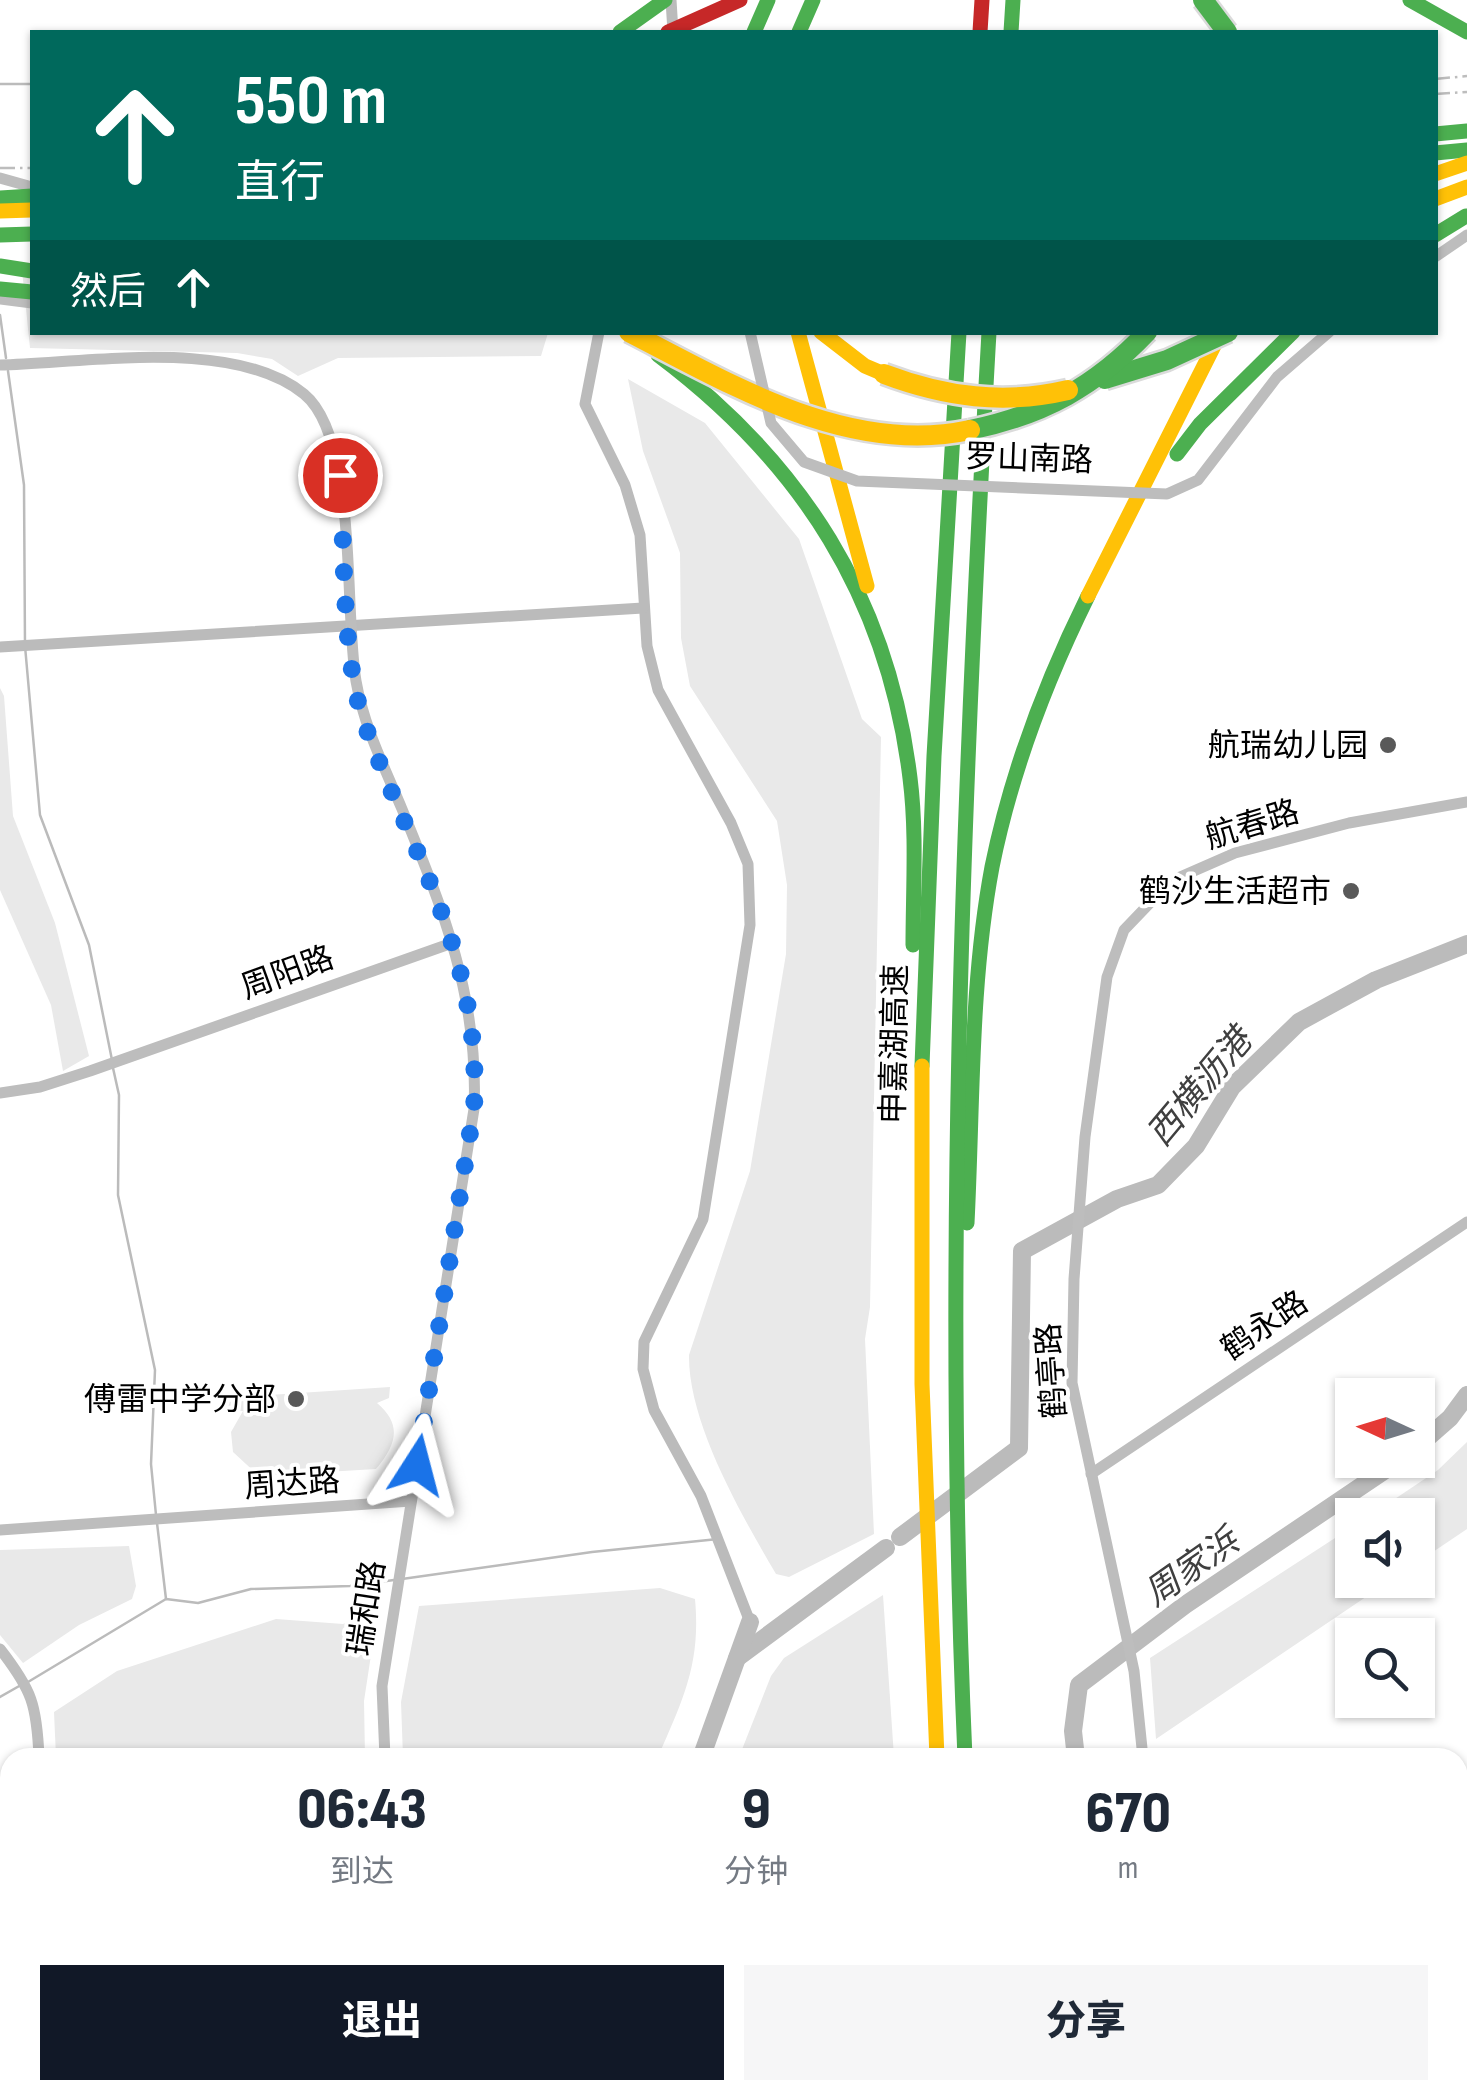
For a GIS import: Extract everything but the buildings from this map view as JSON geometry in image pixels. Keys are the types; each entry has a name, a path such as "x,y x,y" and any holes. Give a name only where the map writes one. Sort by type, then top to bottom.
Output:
{"main road":[{"path":"623,30 664,0"},
{"path":"672,30 740,0"},
{"path":"755,28 768,0"},
{"path":"801,30 813,0"},
{"path":"980,30 982,0"},
{"path":"1010,30 1013,0"},
{"path":"1205,0 1212,30"},
{"path":"1205,0 1226,30"},
{"path":"1412,0 1467,32"},
{"path":"1438,134 1467,131"},
{"path":"1438,153 1467,150"},
{"path":"1438,173 1467,163"},
{"path":"1438,198 1467,187"},
{"path":"0,198 30,196"},
{"path":"0,211 30,210"},
{"path":"1438,231 1467,216"},
{"path":"0,235 30,234"},
{"path":"0,266 30,271"},
{"path":"0,288 30,292"},
{"path":"631,335 754,431 814,509 860,590 889,670"},
{"path":"633,335 765,400 842,428 910,439 969,434 1068,402 1121,361 1144,335"},
{"path":"799,335 889,670 910,778 922,1427"},
{"path":"826,335 866,366 922,390 996,399 1050,396 1168,360 1218,335"},
{"name":"申嘉湖高速","path":"937,1748 922,1427 922,1014 958,335"},
{"name":"申嘉湖高速","path":"966,1748 956,1425 954,1010 989,335"},
{"path":"956,1425 984,928 1002,826 1052,674 1186,416 1223,335"},
{"path":"1120,540 1200,424 1289,335"}],"street":[{"path":"0,178 30,186"},
{"path":"1438,254 1467,235"},
{"path":"0,299 30,303"},
{"name":"罗山南路","path":"751,335 771,423 804,462 857,480 1168,494 1198,480 1277,377 1326,335"},
{"name":"瑞和路","path":"0,365 224,361 281,379 307,396 334,442 352,654 364,722 455,942 476,1068 474,1108 382,1686 385,1748"},
{"name":"航春路","path":"1107,977 1124,930 1171,882 1235,853 1349,823 1467,802"},
{"name":"周阳路","path":"0,1093 40,1087 90,1071 455,942"},
{"name":"鹤亭路","path":"1107,977 1081,1187 1072,1383 1125,1622 1142,1748"},
{"name":"鹤永路","path":"1091,1474 1467,1222"},
{"name":"周达路","path":"0,1530 411,1502"},
{"path":"0,1649 29,1687 37,1710 39,1748"}],"shaded area":[{"path":"22,270 30,270 30,335 547,335 541,356 338,358 298,376 272,359 237,353 30,348"},
{"path":"628,379 705,423 799,539 862,719 881,737 870,1307 865,1339 874,1534 789,1577 776,1574 719,1468 697,1410 689,1355 750,1171 786,954 787,885 777,821 690,686 681,638 680,553 643,451"},
{"path":"0,688 4,696 13,816 55,923 89,1056 63,1071 51,1005 0,890"},
{"path":"390,1387 389,1398 377,1403 391,1419 394,1435 376,1469 259,1476 233,1452 231,1432 243,1411 225,1410 225,1398"},
{"path":"1467,1442 1467,1529 1435,1551 1435,1498 1396,1498 1426,1478 1435,1478 1438,1470"},
{"path":"1335,1538 1335,1598 1364,1598 1156,1739 1150,1658"},
{"path":"129,1546 136,1586 132,1599 79,1625 23,1663 0,1635 0,1550"},
{"path":"660,1588 695,1599 693,1662 662,1748 403,1748 401,1702 419,1606"},
{"path":"883,1595 893,1748 743,1748 771,1676 784,1658"},
{"path":"378,1609 364,1701 365,1748 56,1748 54,1712 117,1671 276,1619 343,1624"}],"waterway":[{"path":"671,0 673,30"},
{"path":"0,84 30,84"},
{"path":"0,315 6,358"},
{"path":"598,335 585,404 625,485 640,535 647,646 658,690 731,823 748,864 750,925 703,1219 644,1342 643,1369 654,1410 701,1496 750,1622"},
{"path":"8,371 24,485 25,646 40,815 89,945 112,1060"},
{"path":"0,647 643,608"},
{"name":"西横沥港","path":"900,1537 1019,1448 1022,1251 1117,1199 1158,1185 1196,1146 1232,1087 1299,1022 1376,980 1467,944"},
{"path":"113,1068 119,1095 118,1195 155,1370 151,1464 156,1515"},
{"name":"周家浜","path":"1435,1431 1467,1395"},
{"name":"周家浜","path":"1075,1748 1079,1685 1185,1605 1373,1478"},
{"path":"157,1523 166,1599"},
{"path":"402,1579 718,1539"},
{"name":"西横沥港","path":"737,1658 886,1548"},
{"path":"28,1682 166,1599 198,1603 251,1589 350,1586 394,1580"},
{"path":"705,1748 750,1622"},
{"path":"0,1697 21,1685"}],"railway":[{"path":"1438,79 1467,76"},
{"path":"1438,94 1467,92"},
{"path":"0,168 30,168"}],"traffic: fast":[{"path":"623,30 665,0"},
{"path":"755,30 768,0"},
{"path":"800,30 813,0"},
{"path":"1011,30 1013,0"},
{"path":"1203,0 1226,30"},
{"path":"1410,0 1467,32"},
{"path":"1438,134 1467,131"},
{"path":"1438,153 1467,150"},
{"path":"0,198 30,196"},
{"path":"1438,233 1466,216"},
{"path":"0,235 30,234"},
{"path":"0,266 30,271"},
{"path":"0,289 30,292"},
{"path":"922,1066 934,756 959,335"},
{"path":"965,1748 956,1401 959,1045 989,335"},
{"path":"970,430 1021,416 1067,396 1108,368 1144,335"},
{"path":"1105,379 1167,360 1221,335"},
{"path":"1177,454 1200,424 1290,335"},
{"path":"658,355 755,441 830,540 859,594 882,651 899,713 910,778 913,945"},
{"path":"967,1223 976,1000 992,867 1031,728 1088,596"}],"traffic: slow":[{"path":"1438,173 1467,163"},
{"path":"1438,198 1467,187"},
{"path":"0,211 30,210"},
{"path":"635,335 750,393 836,424 880,433 925,435 970,430"},
{"path":"799,335 867,586"},
{"path":"825,335 865,366 884,374"},
{"path":"1088,596 1219,335"},
{"path":"884,374 929,388 975,396 1021,397 1068,390"},
{"path":"922,1066 922,1384 937,1748"}],"traffic: jam":[{"path":"672,30 740,0"},
{"path":"980,30 982,0"}],"place":[{"name":"航瑞幼儿园","path":"1388,745"},
{"name":"鹤沙生活超市","path":"1351,891"},
{"name":"傅雷中学分部","path":"296,1399"}],"route":[{"path":"340,475 352,654 364,722 455,942 476,1068 474,1108 417,1465"}]}
